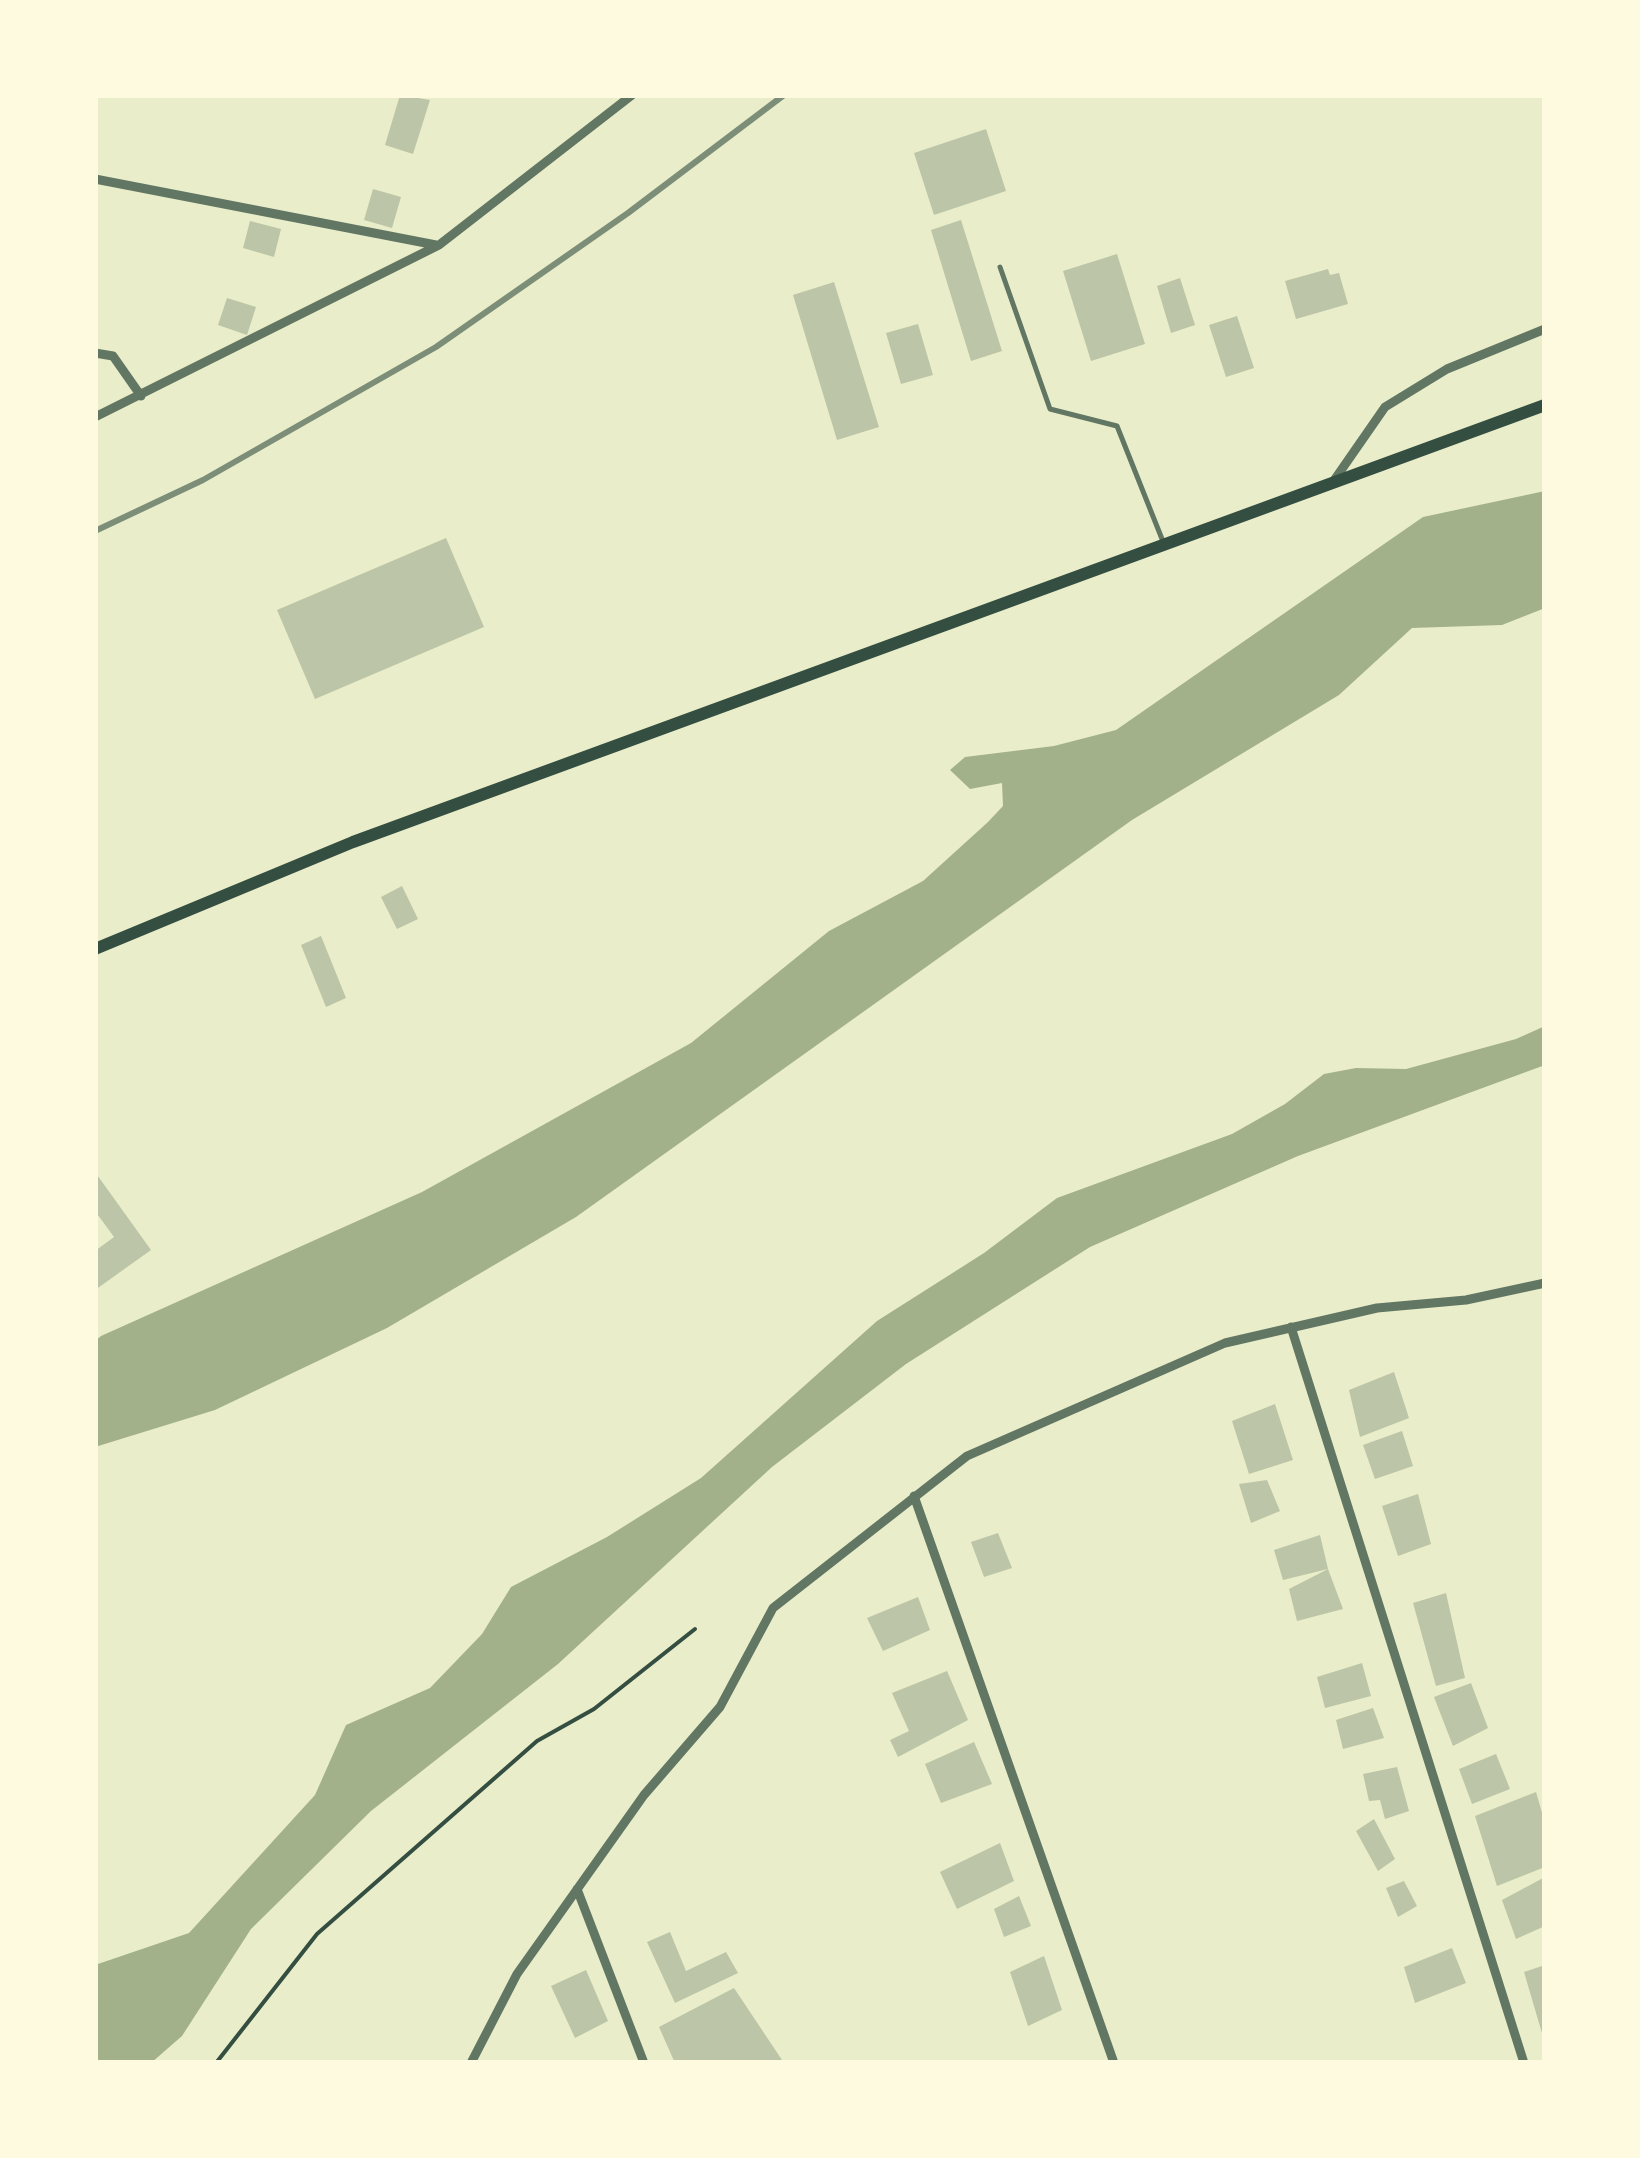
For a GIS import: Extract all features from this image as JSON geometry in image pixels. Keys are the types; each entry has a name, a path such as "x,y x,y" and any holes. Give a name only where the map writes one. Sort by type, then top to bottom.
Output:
{"main road":[{"path":"95,949 353,842 1165,546 1334,479 1545,405"}],"street":[{"path":"95,416 439,245 632,95"},
{"path":"95,179 439,245"},
{"path":"1334,479 1386,407 1447,369 1545,329"},
{"path":"95,353 112,356 141,396"},
{"path":"471,2063 517,1974 644,1795 720,1707 773,1608 967,1456 1225,1344 1377,1308 1466,1300 1545,1283"},
{"path":"1291,1327 1524,2063"},
{"path":"914,1496 1114,2063"},
{"path":"577,1890 644,2063"}],"lane":[{"path":"1000,267 1050,410 1118,426 1165,546"}],"path":[{"path":"216,2063 317,1934 537,1741 594,1709 695,1629"}],"shaded area":[{"path":"1545,491 1545,608 1502,625 1412,628 1339,695 1132,820 576,1217 387,1328 215,1410 95,1447 95,1341 101,1336 422,1192 691,1043 829,931 923,881 988,822 1003,806 1002,783 970,789 950,770 965,757 1054,746 1116,730 1423,517"},
{"path":"1545,1026 1545,1065 1298,1156 1090,1247 906,1364 772,1467 558,1664 371,1811 251,1929 182,2036 151,2063 95,2063 95,1965 189,1933 315,1795 346,1725 430,1688 482,1634 511,1587 607,1537 701,1478 877,1321 984,1253 1057,1198 1232,1134 1285,1104 1324,1074 1356,1068 1406,1069 1516,1039"}],"building":[{"path":"400,95 430,100 413,154 385,145"},
{"path":"986,129 1006,191 934,215 914,153"},
{"path":"373,189 401,197 392,228 364,220"},
{"path":"961,220 1002,351 971,361 931,230"},
{"path":"250,221 281,229 274,257 243,248"},
{"path":"1117,254 1145,344 1091,361 1063,271"},
{"path":"1328,269 1330,275 1339,273 1348,304 1296,319 1285,281"},
{"path":"1180,278 1195,325 1171,333 1157,286"},
{"path":"834,282 879,427 837,440 793,295"},
{"path":"227,298 256,307 247,335 218,325"},
{"path":"1237,316 1254,368 1226,377 1209,325"},
{"path":"918,324 933,375 901,384 886,333"},
{"path":"446,538 484,627 315,699 277,610"},
{"path":"402,886 418,919 397,929 381,897"},
{"path":"321,936 346,998 326,1007 301,945"},
{"path":"95,1172 151,1250 95,1290 95,1251 114,1237 95,1211"},
{"path":"1394,1372 1409,1418 1360,1437 1349,1390"},
{"path":"1275,1404 1293,1460 1249,1474 1232,1421"},
{"path":"1402,1431 1413,1466 1375,1479 1363,1445"},
{"path":"1267,1480 1280,1511 1251,1523 1239,1484"},
{"path":"1418,1494 1431,1544 1398,1556 1382,1506"},
{"path":"998,1533 1012,1568 984,1577 971,1542"},
{"path":"1320,1535 1328,1569 1283,1580 1274,1550"},
{"path":"1328,1569 1343,1609 1297,1621 1289,1589"},
{"path":"1446,1593 1465,1678 1436,1686 1413,1603"},
{"path":"918,1597 930,1630 883,1651 867,1618"},
{"path":"1362,1663 1371,1696 1325,1708 1317,1677"},
{"path":"947,1671 968,1720 898,1757 890,1740 909,1731 892,1693"},
{"path":"1471,1683 1488,1728 1453,1746 1434,1697"},
{"path":"1373,1708 1384,1738 1343,1749 1336,1720"},
{"path":"974,1742 992,1784 941,1803 925,1764"},
{"path":"1496,1754 1510,1789 1472,1804 1459,1769"},
{"path":"1397,1767 1409,1811 1385,1819 1380,1800 1369,1801 1363,1774"},
{"path":"1536,1792 1545,1823 1545,1867 1497,1886 1475,1816"},
{"path":"1374,1819 1395,1859 1378,1871 1356,1831"},
{"path":"1000,1843 1014,1881 957,1909 940,1872"},
{"path":"1545,1877 1545,1926 1516,1939 1502,1900"},
{"path":"1404,1881 1417,1906 1398,1917 1386,1888"},
{"path":"1019,1896 1031,1926 1004,1937 994,1909"},
{"path":"670,1932 686,1971 726,1952 738,1973 675,2003 647,1942"},
{"path":"1452,1948 1466,1983 1415,2003 1404,1967"},
{"path":"1044,1956 1062,2010 1028,2026 1010,1972"},
{"path":"1545,1965 1545,2040 1544,2040 1524,1972"},
{"path":"586,1970 608,2021 575,2038 551,1986"},
{"path":"734,1988 784,2063 675,2063 659,2027"}],"railway":[{"path":"95,531 203,480 436,347 628,213 784,95"}]}
